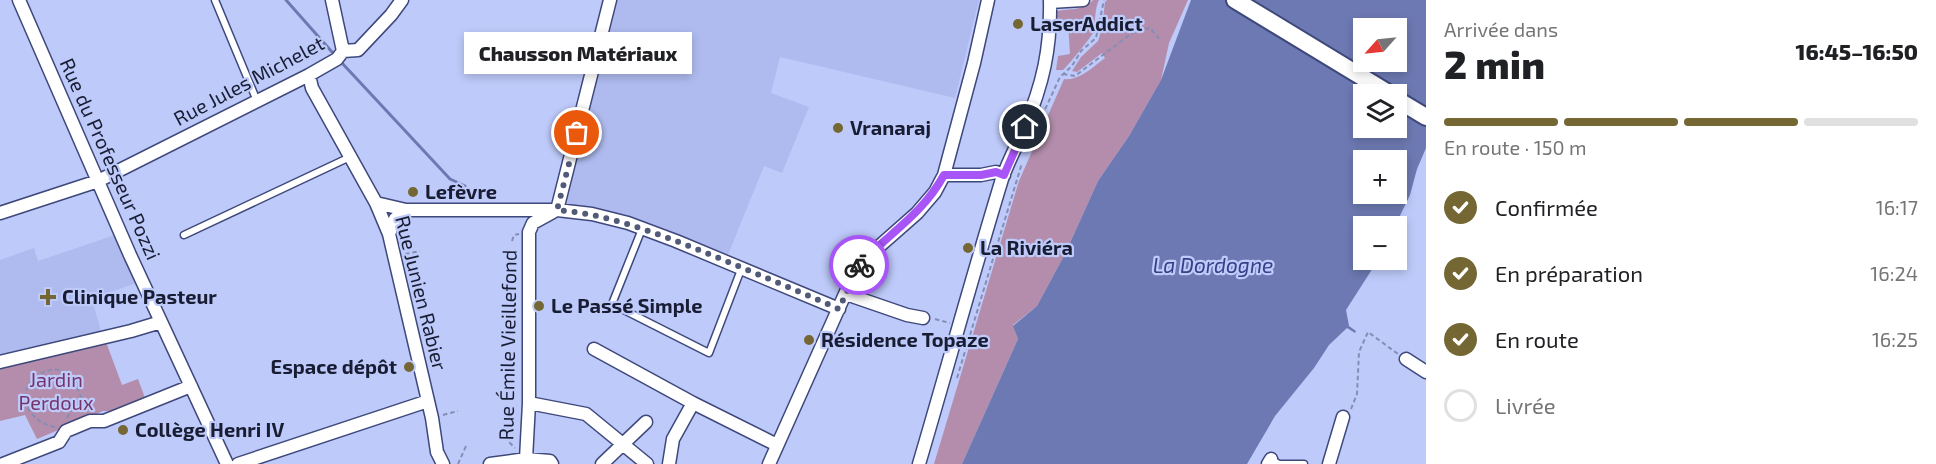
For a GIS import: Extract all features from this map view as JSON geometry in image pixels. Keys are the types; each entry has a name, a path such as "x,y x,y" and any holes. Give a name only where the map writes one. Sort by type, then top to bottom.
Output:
{"main road":[{"path":"1235,0 1374,84"},
{"path":"1407,106 1426,117"}],"street":[{"name":"Rue du Professeur Pozzi","path":"19,0 161,322 227,464"},
{"path":"332,0 343,51"},
{"name":"Rue Jules Michelet","path":"0,213 98,181 309,75 336,59 343,51 358,50 402,0"},
{"path":"557,210 610,0"},
{"path":"769,464 858,266 917,213 935,192 944,175 988,0"},
{"path":"918,464 1004,175 1041,84 1047,58 1050,1 1083,0"},
{"name":"Rue Junien Rabier","path":"309,75 312,88 376,203 389,234 432,418 437,452 443,464"},
{"path":"944,175 981,175 996,172 1004,175"},
{"path":"376,203 406,210 557,210 592,214 642,228 742,267 839,309"},
{"path":"389,234 395,219 406,210"},
{"name":"Rue Émile Vieillefond","path":"511,210 522,219 529,232"},
{"name":"Rue Émile Vieillefond","path":"526,459 529,403 529,232 533,223 557,210"},
{"path":"846,294 907,315 923,318"},
{"path":"0,362 97,340 161,322"},
{"path":"594,349 693,403 777,445"},
{"path":"1406,359 1426,372"},
{"path":"3,464 59,442 66,431 90,421 104,421 191,386"},
{"path":"238,464 428,401"},
{"path":"529,403 586,414 647,464"},
{"path":"669,464 673,439 693,403"},
{"path":"1329,464 1342,417"},
{"path":"602,464 646,422"},
{"path":"490,464 526,459 549,461 552,464"}],"lane":[{"path":"215,0 257,101"},
{"path":"184,236 350,157"},
{"path":"642,228 612,304 709,353 742,267"},
{"path":"1270,462 1304,464"}],"path":[{"path":"1040,120 1060,77 1072,66 1081,51 1096,38 1104,0"},
{"path":"1063,74 1076,76 1136,30 1150,28 1161,41"},
{"path":"956,380 1023,161"},
{"path":"394,256 420,250"},
{"path":"923,318 958,324"},
{"path":"1342,417 1347,419 1357,394 1359,352 1368,332 1406,359"},
{"path":"82,402 75,404 68,418 62,423 55,427 45,425 29,410 24,398 25,389 32,381 45,373 56,370 64,372 78,386 90,421"},
{"path":"432,418 458,411"},
{"path":"458,464 466,446"}],"shaded area":[{"path":"616,0 979,0 955,98 780,57 771,93 809,107 782,173 764,166 728,255 646,223 601,210 563,204"},
{"name":"Clinique Pasteur","path":"115,235 136,283 92,299 102,335 0,359 0,260 34,248 38,261"}],"green space":[{"path":"1093,0 1099,0 1093,33 1063,70 1056,70 1058,56 1070,54 1068,24 1056,24 1057,11 1082,7"},
{"path":"1107,0 1188,0 1169,43 1161,80 1129,136 1098,181 1065,254 1037,306 1013,325 1018,339 962,464 934,464 1019,181 1064,79 1080,76 1105,58 1102,53 1077,72 1072,71 1081,57 1098,41"},
{"name":"Jardin Perdoux","path":"106,342 122,385 138,379 145,398 116,411 103,411 37,439 25,415 0,421 0,366"}],"water":[{"name":"La Dordogne","path":"1191,0 1426,0 1426,148 1410,195 1407,201 1407,150 1353,150 1353,204 1406,204 1400,216 1353,216 1353,270 1372,270 1346,310 1349,326 1356,331 1355,333 1347,328 1329,345 1314,368 1275,416 1247,464 962,464 1018,339 1013,326 1037,306 1065,254 1098,181 1129,136 1161,80"}],"waterway":[{"path":"286,0 332,52"},
{"path":"342,63 450,179 465,186"}],"way so far":[{"path":"577,133 557,210 592,214 628,224 742,267 839,309 859,265"}],"place":[{"name":"LaserAddict","path":"1018,24"},
{"name":"Vranaraj","path":"838,128"},
{"name":"Chausson Matériaux","path":"577,133"},
{"name":"Lefèvre","path":"413,192"},
{"name":"La Riviéra","path":"968,248"},
{"name":"Clinique Pasteur","path":"48,297"},
{"name":"Le Passé Simple","path":"539,306"},
{"name":"Résidence Topaze","path":"809,340"},
{"name":"Espace dépôt","path":"409,367"},
{"name":"Collège Henri IV","path":"123,430"}],"route":[{"path":"859,265 917,213 935,192 944,175 981,175 996,172 1004,175 1025,127"}]}
